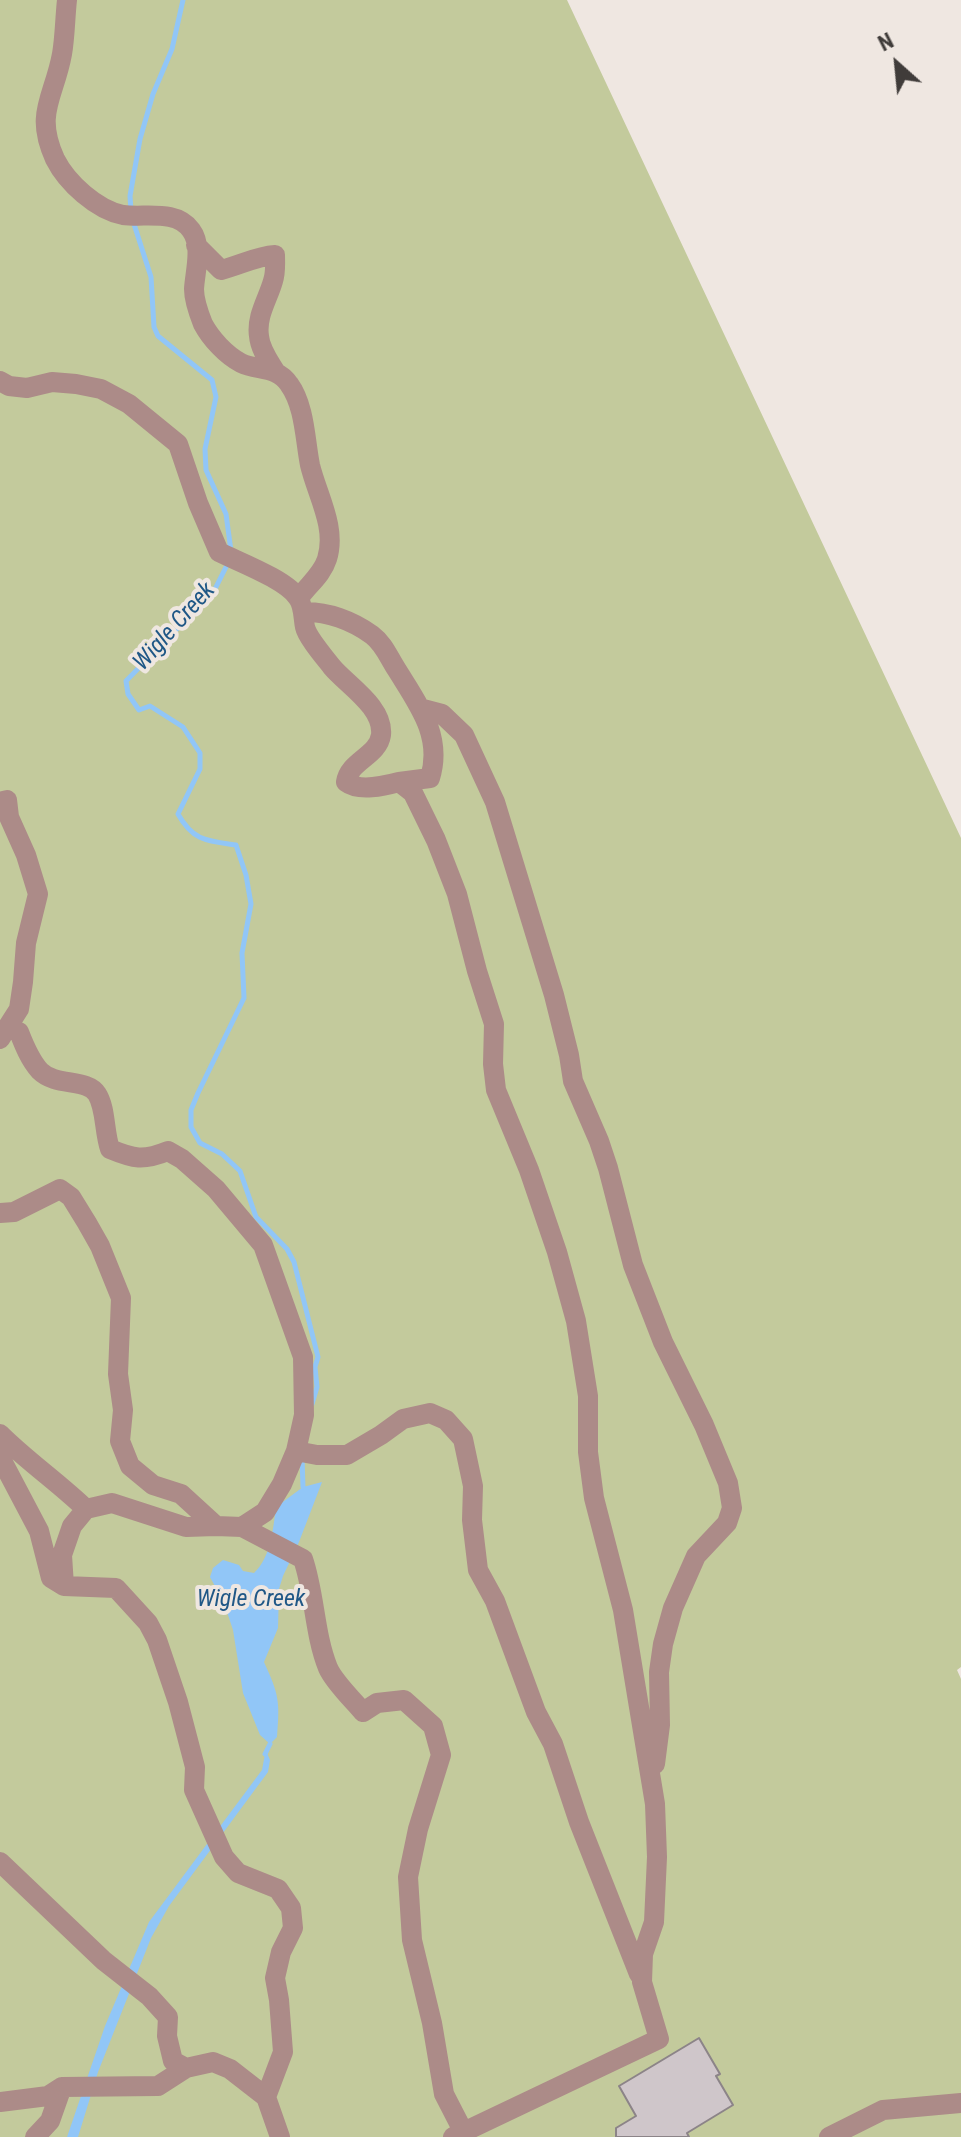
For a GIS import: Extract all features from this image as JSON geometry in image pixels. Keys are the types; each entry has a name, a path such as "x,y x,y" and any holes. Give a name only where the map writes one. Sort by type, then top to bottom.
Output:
{"street":[{"path":"67,0 62,54 46,107 46,134 57,162 85,198 120,214 176,218 192,231 198,254 194,289 204,325 214,339 242,363 275,371"},
{"path":"3,385 27,388 52,382 101,389 129,404 178,444 219,552 285,585 301,605 351,622 375,637 389,655 423,709 434,763 430,778 354,788 346,782 347,774 376,748 381,733 377,717 367,701 333,668 305,630 301,605 327,560 328,531 310,466 300,410 289,383 275,371 259,337 259,318 276,270 275,255 261,256 221,270 196,245"},
{"path":"423,709 442,714 464,735 495,802 554,995 573,1081 608,1168 633,1265 663,1342 704,1425 728,1483 732,1508 727,1523 696,1556 673,1608 663,1644 659,1672 660,1725 652,1785"},
{"path":"399,782 413,793 457,894 494,1024 496,1090 529,1170 576,1321 588,1396 588,1452 594,1498 623,1610 655,1804 656,1896 654,1922 643,1954 642,1982"},
{"path":"0,802 7,800 9,817 26,855 38,894 26,943 19,1009 3,1034"},
{"path":"3,1034 19,1032 41,1072 62,1082 84,1084 96,1092 110,1149 134,1159 151,1158 168,1151 182,1159 216,1189 263,1245 303,1357 304,1415 296,1451 282,1484 265,1512 242,1527"},
{"path":"0,1213 14,1212 60,1189 71,1197 100,1246 121,1298 118,1374 123,1410 120,1441 130,1466 153,1485 181,1494 216,1526"},
{"path":"64,1586 62,1555 72,1526 86,1509 112,1503 186,1527 242,1527 303,1559 329,1670 363,1712 377,1703 404,1700 433,1726 441,1755 418,1829 408,1877 412,1940 432,2023 444,2094 458,2134 659,2039 642,1982 579,1822 553,1744 536,1712 495,1601 478,1570 472,1520 473,1486 463,1439 446,1420 430,1413 403,1419 347,1455 296,1451"},
{"path":"0,1434 86,1509"},
{"path":"0,1457 39,1531 51,1578 64,1586 116,1588 148,1623 178,1702 195,1767 194,1790 224,1857 238,1873 278,1889 291,1908 293,1928 281,1952 275,1978 283,2052 266,2097"},
{"path":"0,1862 103,1960 149,1996 168,2017 167,2036 173,2061 186,2068"},
{"path":"0,2102 48,2096 62,2087 158,2086 186,2068 213,2062 230,2069 266,2097 280,2137"},
{"path":"35,2137 50,2121 62,2087"},
{"path":"829,2137 883,2110 961,2103"}],"green space":[{"path":"0,0 567,0 961,838 961,1667 957,1670 961,1679 961,2137 0,2137"}],"water":[{"name":"Wigle Creek","path":"322,1482 283,1576 279,1589 278,1628 264,1662 278,1706 277,1737 270,1744 260,1735 243,1693 233,1630 224,1603 210,1577 213,1568 223,1560 239,1565 243,1571 254,1573 268,1551 276,1507 303,1487"},
{"path":"267,1753 270,1760 268,1772 169,1906 151,1938 98,2072 78,2137 67,2137 105,2026 149,1922 262,1770"}],"building":[{"path":"699,2038 720,2074 716,2076 733,2105 687,2133 689,2137 616,2137 616,2128 636,2116 619,2086"}],"waterway":[{"name":"Wigle Creek","path":"131,211 130,196 140,139 153,94 172,49 183,0"},
{"name":"Wigle Creek","path":"133,221 151,277 154,327 158,336 212,380 216,397 205,449 206,470 226,514 231,551"},
{"name":"Wigle Creek","path":"229,561 214,591 126,681 128,694 139,710 150,706 183,727 200,753 200,769 178,814 195,835 236,845 246,875 251,904 242,953 244,998 191,1110 191,1127 200,1143 222,1154 240,1171 256,1217 287,1249 294,1262 318,1357 315,1367 317,1387 312,1404"},
{"name":"Wigle Creek","path":"302,1457 303,1487"},
{"name":"Wigle Creek","path":"265,1754 270,1744"}]}
